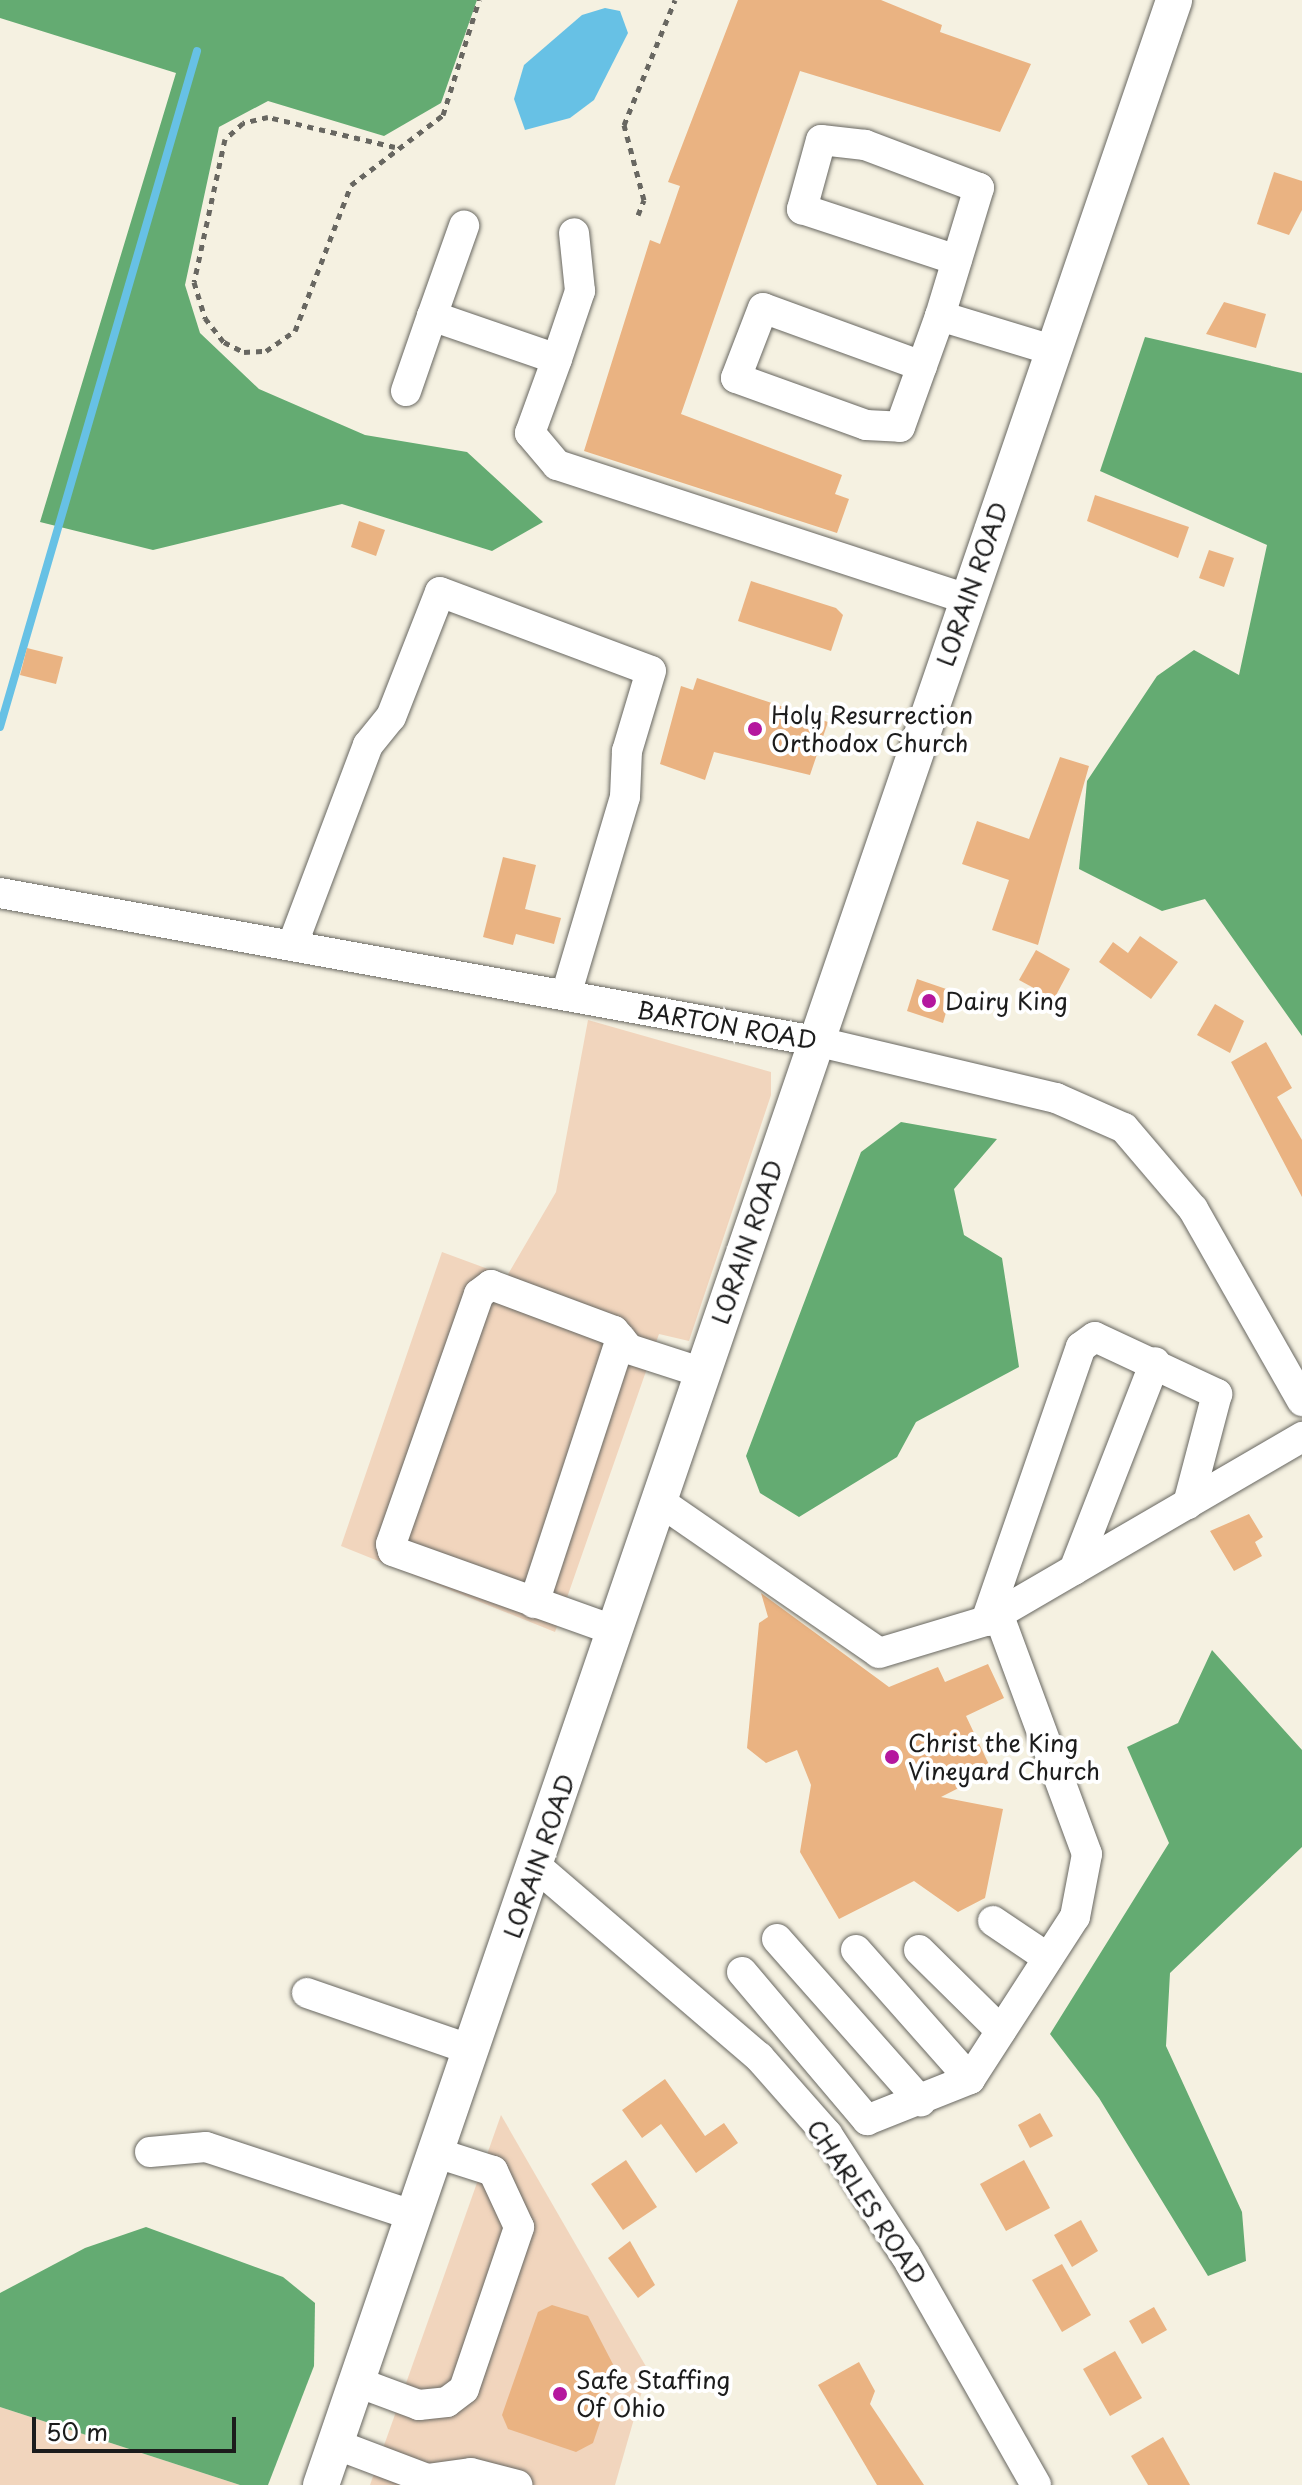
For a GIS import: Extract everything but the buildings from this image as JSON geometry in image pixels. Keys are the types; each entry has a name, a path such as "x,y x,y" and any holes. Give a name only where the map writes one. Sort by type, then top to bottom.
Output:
{"main road":[{"name":"LORAIN ROAD","path":"321,2485 1174,0"}],"street":[{"path":"922,366 763,308 736,378 866,425 900,427 922,366 940,316 979,188 865,145 821,140 802,209 957,260"},
{"path":"406,391 464,226"},
{"path":"574,233 580,291 530,433 557,465 966,599"},
{"path":"432,316 557,359"},
{"path":"940,316 1052,350"},
{"path":"292,946 368,745 391,717 440,592 651,671 627,751 625,797 566,995"},
{"name":"BARTON ROAD","path":"0,893 566,995 980,1074 1124,1128 1193,1209 1302,1401"},
{"path":"616,1631 393,1551 391,1544 479,1294 491,1285 621,1339 629,1349 703,1373"},
{"path":"835,2145 867,2120 921,2102 970,2079 1075,1917 1087,1854 992,1618 1081,1347 1095,1337 1155,1362 1217,1394 1188,1504"},
{"path":"534,1603 621,1339"},
{"path":"1074,1570 1155,1362"},
{"path":"659,1501 879,1653 992,1618 1302,1437"},
{"name":"CHARLES ROAD","path":"536,1866 755,2053 835,2145 1036,2485"},
{"path":"993,1921 1048,1958"},
{"path":"777,1939 921,2102"},
{"path":"856,1950 970,2079"},
{"path":"919,1950 1001,2031"},
{"path":"742,1972 867,2120"},
{"path":"307,1993 472,2050"},
{"path":"755,2053 787,2025"},
{"path":"150,2152 206,2147 415,2216"},
{"path":"357,2382 419,2405 447,2402 464,2389 519,2227 493,2171 437,2153"},
{"path":"335,2444 427,2479 471,2473 517,2485"}],"path":[{"path":"395,147 268,117 251,119 225,139 194,282 205,318 224,342 253,353 289,338 345,195 360,173 443,115 479,0"},
{"path":"638,215 644,200 624,125 675,0"}],"shaded area":[{"path":"588,1020 771,1072 771,1095 689,1341 659,1334 555,1632 341,1546 442,1252 507,1276 556,1192"},
{"path":"501,2115 648,2370 615,2485 370,2485"},
{"path":"0,2407 240,2485 0,2485"}],"green space":[{"path":"0,0 477,0 441,103 384,136 268,101 219,127 185,285 200,333 259,389 365,435 467,452 543,522 492,551 342,504 153,550 40,522 176,73 0,18"},
{"path":"1145,337 1302,373 1302,1036 1205,899 1162,911 1079,869 1087,781 1157,676 1194,650 1239,675 1267,545 1100,471"},
{"path":"901,1122 997,1139 954,1189 964,1235 1002,1258 1019,1367 916,1422 897,1457 799,1517 760,1493 746,1456 861,1152"},
{"path":"1212,1650 1302,1750 1302,1847 1170,1973 1166,2046 1242,2212 1246,2261 1208,2276 1099,2098 1050,2034 1169,1843 1127,1747 1178,1723"},
{"path":"146,2227 283,2277 315,2303 314,2366 268,2485 240,2485 0,2407 0,2293 85,2248"}],"water":[{"path":"605,8 620,11 628,33 594,100 570,118 525,130 514,99 524,65 582,15"}],"waterway":[{"path":"0,727 197,51"}],"place":[{"name":"Holy Resurrection Orthodox Church","path":"755,729"},
{"name":"Dairy King","path":"929,1001"},
{"name":"Christ the King Vineyard Church","path":"892,1757"},
{"name":"Safe Staffing Of Ohio","path":"560,2394"}]}
